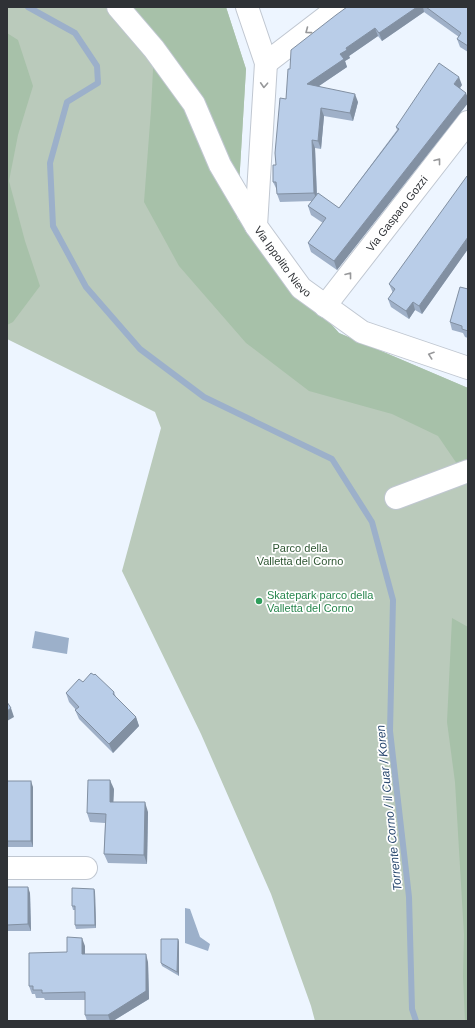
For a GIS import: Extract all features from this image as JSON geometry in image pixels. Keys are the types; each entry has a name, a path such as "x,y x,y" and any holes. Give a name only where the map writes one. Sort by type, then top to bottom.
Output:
{"street":[{"path":"118,7 154,49 194,104 220,165 256,226"},
{"name":"Via Ippolito Nievo","path":"247,7 266,63 256,226 301,288 362,332 468,368"},
{"path":"266,63 339,7"},
{"name":"Via Gasparo Gozzi","path":"325,306 468,122"},
{"path":"396,498 468,471"},
{"path":"7,868 86,868"}],"green space":[{"name":"Parco della Valletta del Corno","path":"7,7 226,7 246,69 237,218 339,333 468,388 468,1021 315,1021 271,894 201,734 122,571 161,428 155,412 7,339"},
{"path":"130,7 226,7 246,69 237,218 339,333 468,388 468,480 438,436 392,414 309,391 246,343 179,266 144,202 154,49"},
{"path":"7,33 18,40 33,86 18,135 9,181 25,241 40,286 13,322 7,325"},
{"path":"452,618 468,627 468,1021 465,1021 463,976 464,935 455,782 447,722"}],"water":[{"path":"35,631 69,638 67,654 32,648"},
{"path":"185,908 190,909 200,937 210,944 208,951 185,943"}],"building":[{"path":"347,7 417,7 379,33 375,28 346,48 347,50 340,54 344,59 307,84 355,94 350,113 321,108 318,141 312,140 314,193 277,194 276,182 273,182 273,165 276,165 275,153 280,98 286,99 291,50"},
{"path":"426,7 468,7 468,46 457,39 461,33"},
{"path":"439,63 459,77 454,84 466,93 334,261 308,243 326,218 308,206 318,193 339,208 399,129 396,127"},
{"path":"467,176 468,237 419,306 413,302 406,311 388,299 395,289 389,284"},
{"path":"460,287 468,289 468,331 462,329 462,326 450,322"},
{"path":"91,673 94,675 95,674 114,692 113,694 136,717 109,744 75,710 79,707 66,693 79,679 83,682"},
{"path":"7,702 11,708 7,711"},
{"path":"88,780 110,780 110,802 145,802 144,855 104,854 106,814 87,813"},
{"path":"7,781 31,781 31,841 7,841"},
{"path":"7,887 28,887 28,924 7,925"},
{"path":"72,888 94,889 95,925 75,925 75,906 72,906"},
{"path":"67,937 82,938 82,954 146,954 146,991 108,1015 85,1015 85,992 42,993 42,990 33,990 33,986 29,986 29,953 67,952"},
{"path":"161,939 178,939 177,972 161,963"}],"waterway":[{"name":"Torrente Corno / il Cuar / Koren","path":"28,7 75,33 97,66 98,83 67,102 50,163 53,226 86,287 140,349 204,397 332,459 372,522 393,600 390,731 409,897 412,1009 416,1021"}],"place":[{"name":"Skatepark parco della Valletta del Corno","path":"259,601"}]}
